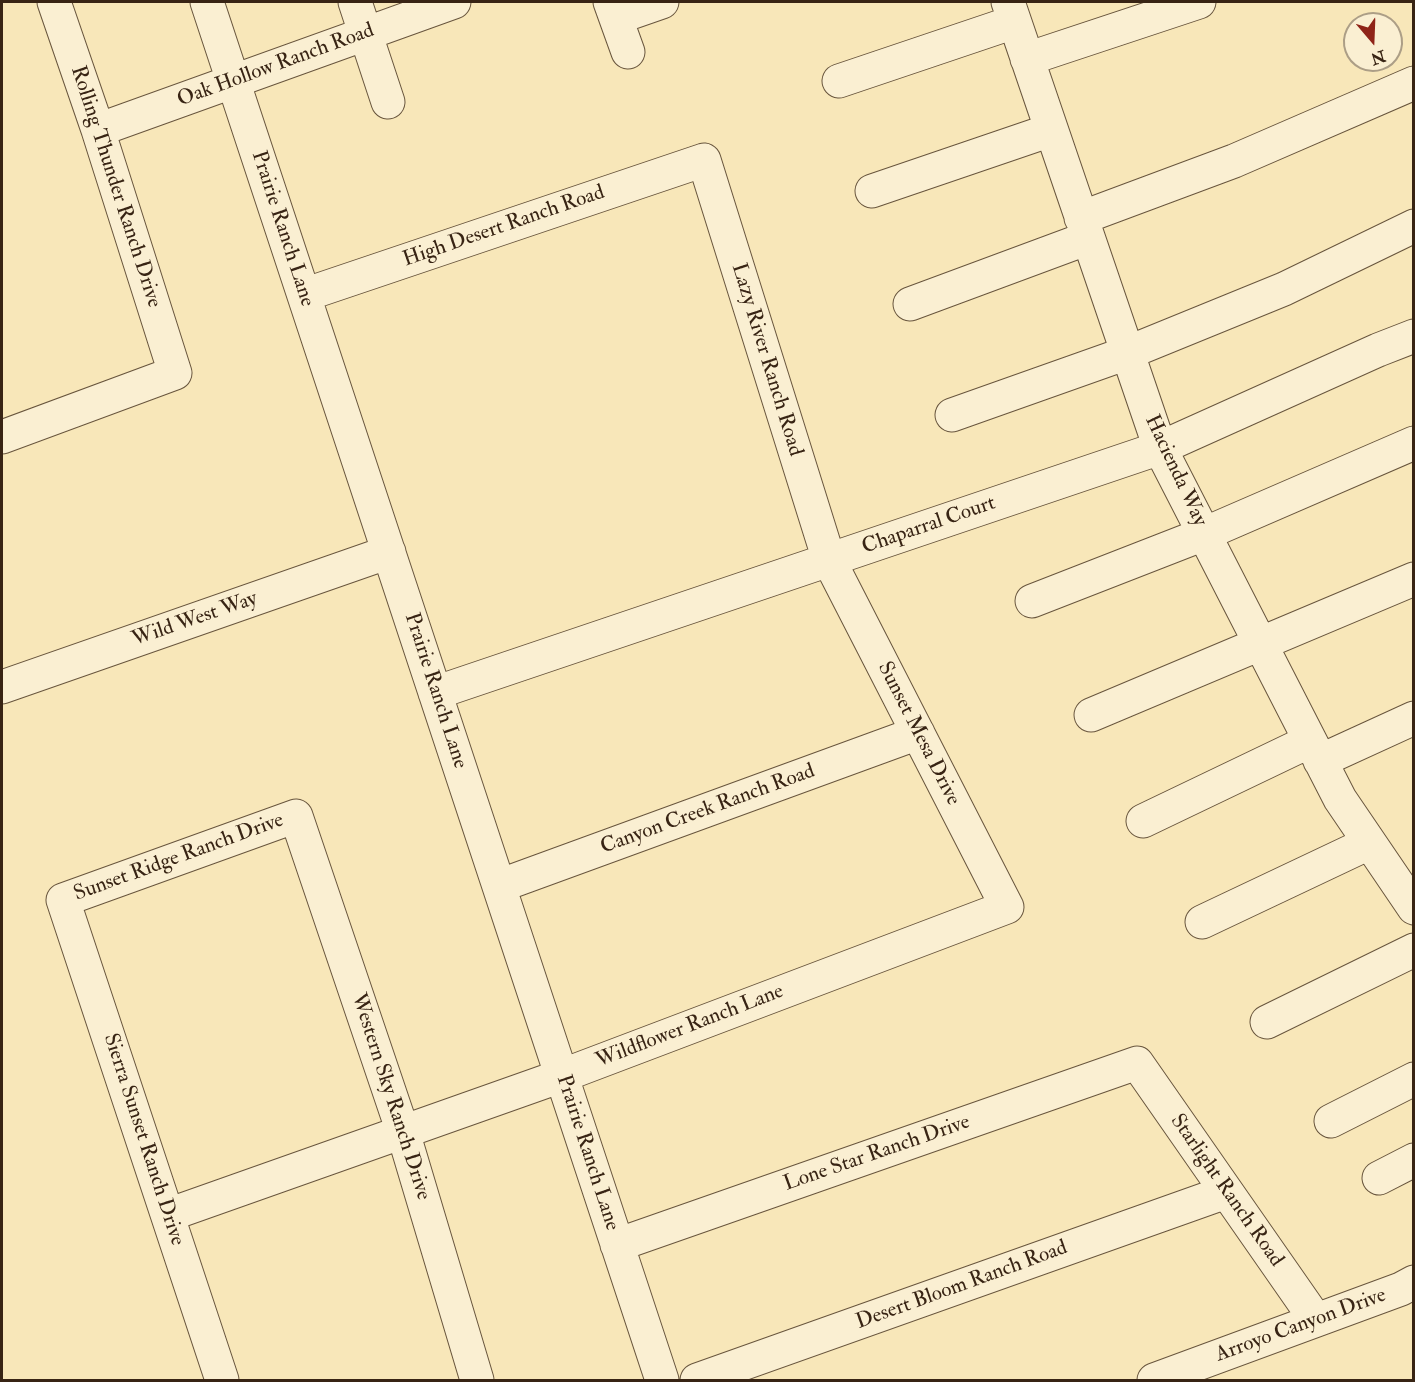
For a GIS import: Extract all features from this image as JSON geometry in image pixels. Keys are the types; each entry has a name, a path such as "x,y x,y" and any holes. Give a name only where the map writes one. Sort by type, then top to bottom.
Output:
{"street":[{"name":"Rolling Thunder Ranch Drive","path":"2,436 175,374 98,130 54,2"},
{"name":"Prairie Ranch Lane","path":"207,2 662,1380"},
{"path":"355,2 388,102"},
{"name":"Oak Hollow Ranch Road","path":"98,130 454,2"},
{"path":"628,52 613,10 662,2"},
{"path":"1027,59 1199,2"},
{"path":"839,81 1011,12"},
{"name":"Hacienda Way","path":"1011,12 1160,448 1340,799 1370,843 1402,868 1413,908"},
{"path":"910,304 1413,83"},
{"path":"872,191 1052,130"},
{"name":"High Desert Ranch Road","path":"304,295 704,160"},
{"name":"Lazy River Ranch Road","path":"704,160 829,560"},
{"path":"952,415 1127,352 1284,289 1413,226"},
{"name":"Chaparral Court","path":"435,693 1160,448 1413,336"},
{"path":"1032,601 1204,534 1413,443"},
{"name":"Wild West Way","path":"2,687 389,552"},
{"name":"Sunset Mesa Drive","path":"829,560 1007,907"},
{"path":"1090,715 1413,579"},
{"path":"1143,821 1315,751 1413,718"},
{"name":"Canyon Creek Ranch Road","path":"499,886 918,733"},
{"name":"Sunset Ridge Ranch Drive","path":"63,900 296,816"},
{"name":"Western Sky Ranch Drive","path":"296,816 403,1132 477,1380"},
{"path":"1202,922 1370,843"},
{"name":"Sierra Sunset Ranch Drive","path":"63,900 222,1380"},
{"name":"Wildflower Ranch Lane","path":"168,1215 561,1076 1007,907"},
{"path":"1267,1022 1413,950"},
{"name":"Starlight Ranch Road","path":"1137,1062 1316,1320"},
{"name":"Lone Star Ranch Drive","path":"617,1245 1137,1062"},
{"path":"1331,1121 1413,1079"},
{"path":"1379,1178 1413,1160"},
{"name":"Desert Bloom Ranch Road","path":"697,1380 1226,1192"},
{"name":"Arroyo Canyon Drive","path":"1154,1380 1401,1289 1413,1282"}]}
